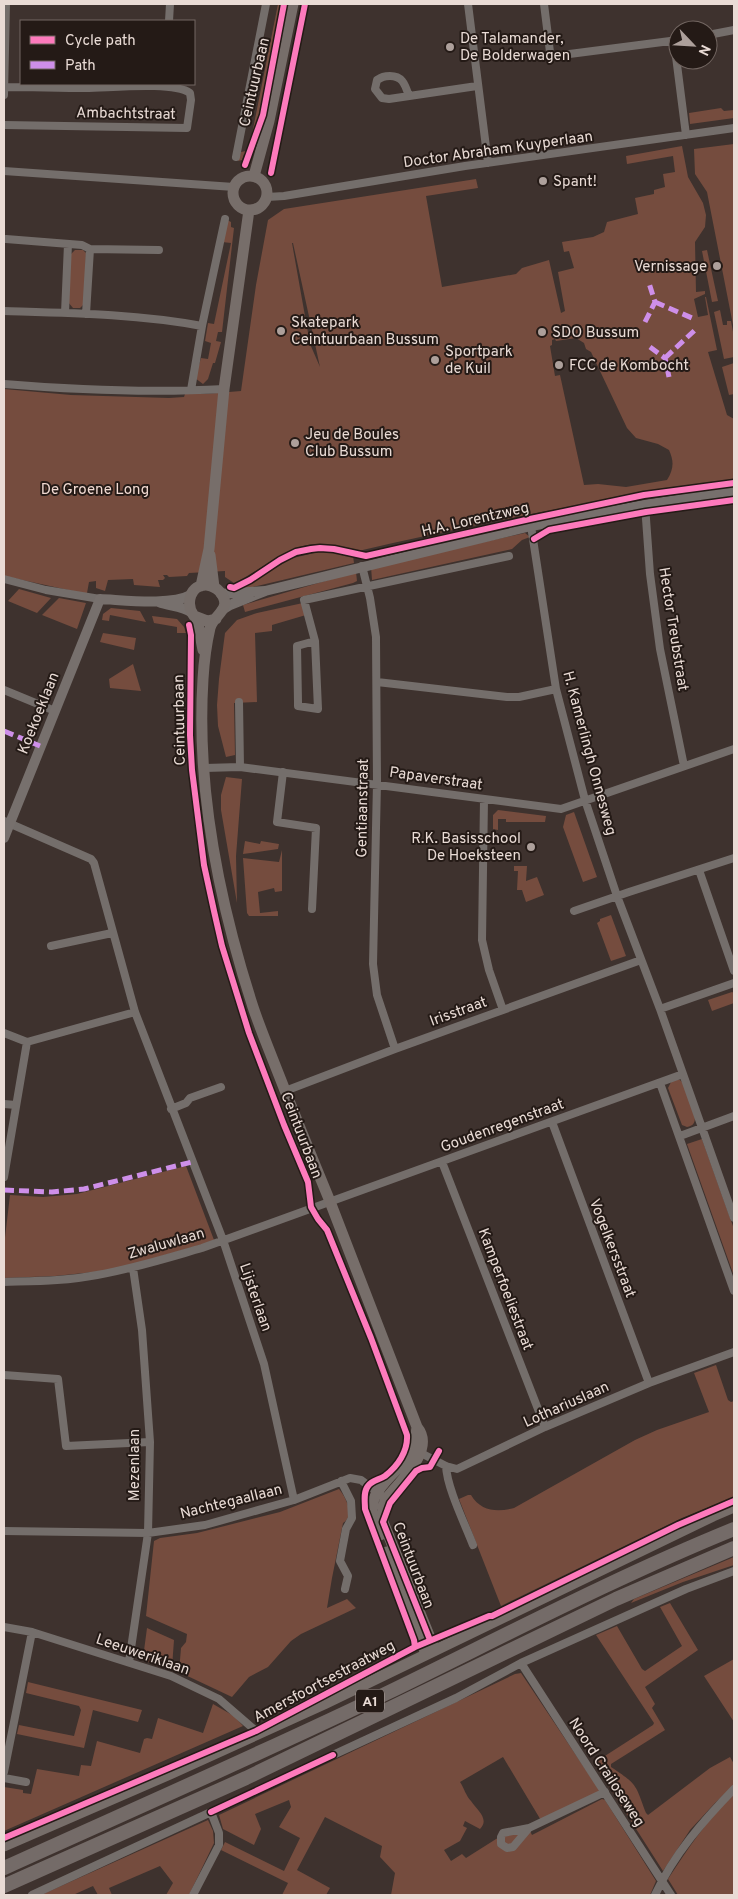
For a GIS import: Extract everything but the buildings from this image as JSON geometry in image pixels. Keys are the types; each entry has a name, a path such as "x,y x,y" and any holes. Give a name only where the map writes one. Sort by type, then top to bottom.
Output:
{"highway":[{"name":"A1","path":"4,1868 216,1773 386,1693 610,1583 734,1529"},
{"name":"A1","path":"4,1886 246,1778 616,1600 734,1548"}],"main road":[{"name":"Ceintuurbaan","path":"254,176 271,112 293,4"},
{"path":"254,176 265,185 267,197 261,206 249,210 240,206 235,200 233,193 234,187 243,178 254,176"},
{"path":"201,586 209,549 224,389 249,210"},
{"path":"209,549 218,591 224,605 219,615 206,621 194,615 189,600 195,590 201,586 208,585 218,591"},
{"name":"Ceintuurbaan","path":"194,615 204,654"},
{"name":"Ceintuurbaan","path":"219,615 210,626 204,654 201,721 209,816 225,912 253,1009 417,1427 417,1451 408,1457 381,1496 385,1530 430,1652"},
{"name":"Amersfoortsestraatweg","path":"4,1846 258,1734 734,1507"}],"street":[{"path":"6,4 4,91 167,85"},
{"path":"169,20 170,4"},
{"name":"Ceintuurbaan","path":"236,157 266,4"},
{"path":"468,4 488,163"},
{"path":"544,4 550,52 554,56 668,42"},
{"path":"718,33 734,30"},
{"path":"679,70 686,135"},
{"name":"Ambachtstraat","path":"4,125 187,128 191,100 190,93 184,89 167,85"},
{"path":"409,96 477,86"},
{"name":"Doctor Abraham Kuyperlaan","path":"267,197 734,128"},
{"path":"4,171 234,187"},
{"path":"191,390 224,219"},
{"path":"6,239 82,245 90,249 159,250"},
{"path":"65,313 68,244"},
{"path":"86,314 90,249"},
{"path":"4,311 86,314 174,321 202,326"},
{"path":"4,384 66,389 224,389"},
{"name":"H.A. Lorentzweg","path":"219,615 230,605 265,591 362,566 531,526 645,505 734,492"},
{"name":"Hector Treubstraat","path":"645,505 650,574 660,649 684,766"},
{"name":"H. Kamerlingh Onnesweg","path":"531,526 556,689 585,800 617,896 660,1009 734,1218"},
{"path":"315,641 297,646 298,706 318,709 315,641 304,600 509,556"},
{"name":"Gentiaanstraat","path":"362,566 368,587 376,637 377,783 373,964 377,995 395,1049"},
{"path":"4,579 46,590 100,599 158,602 191,595"},
{"name":"H.A. Lorentzweg","path":"218,591 265,591"},
{"name":"Koekoeklaan","path":"4,838 7,823 100,599"},
{"path":"158,602 184,608 194,615"},
{"path":"377,682 513,697 556,689"},
{"path":"4,690 55,711"},
{"path":"240,702 240,767"},
{"name":"Papaverstraat","path":"204,768 240,767 377,783 561,809 734,749"},
{"path":"283,772 277,822 316,828 312,909"},
{"path":"484,799 482,940 489,970 503,1010"},
{"name":"Lijsterlaan","path":"7,823 91,858 94,863 135,1012 223,1240 264,1364 294,1500"},
{"path":"574,911 734,858"},
{"path":"698,870 734,972"},
{"path":"51,946 112,933"},
{"name":"Irisstraat","path":"285,1091 641,960"},
{"path":"660,1009 734,983"},
{"path":"4,1033 27,1042 135,1012"},
{"path":"4,1177 7,1133 16,1105 27,1042"},
{"name":"Goudenregenstraat","path":"330,1202 683,1074"},
{"path":"660,1083 734,1290"},
{"path":"171,1109 186,1103 190,1098 221,1087"},
{"path":"4,1104 16,1105"},
{"path":"680,1136 734,1116"},
{"name":"Vogelkersstraat","path":"552,1122 649,1382"},
{"name":"Kamperfoeliestraat","path":"442,1162 545,1427"},
{"name":"Zwaluwlaan","path":"4,1282 66,1279 133,1268 202,1248 330,1202"},
{"name":"Mezenlaan","path":"129,1662 148,1533 150,1442 142,1330 133,1268"},
{"name":"Lothariuslaan","path":"446,1466 457,1468 649,1382 734,1352"},
{"path":"4,1375 58,1379 66,1446 150,1442"},
{"path":"417,1451 446,1466 446,1475 450,1488 473,1545"},
{"name":"Nachtegaallaan","path":"4,1531 148,1533 205,1525 294,1500 341,1481 356,1478 381,1496"},
{"path":"341,1481 351,1501 352,1518 346,1529 340,1561 348,1576 345,1589"},
{"path":"333,1754 456,1698 521,1663 686,1588 734,1571"},
{"name":"Leeuweriklaan","path":"4,1627 32,1632 171,1676 219,1698 256,1730 258,1734"},
{"path":"4,1772 32,1632"},
{"name":"Noord Crailoseweg","path":"521,1663 671,1895"},
{"path":"4,1778 26,1782"},
{"path":"655,1895 662,1880 695,1831 734,1789"},
{"path":"529,1828 605,1792"},
{"path":"32,1895 211,1812 219,1833 219,1845 193,1895"}],"green space":[{"path":"278,4 281,4 261,114 246,154 244,154 242,160 238,161 241,152 246,151 251,139"},
{"path":"721,108 724,111 734,110 734,118 690,124 689,113"},
{"path":"734,144 734,330 707,192 695,174 694,149"},
{"name":"De Groene Long","path":"682,146 688,177 703,203 706,215 705,227 695,242 696,292 705,291 705,294 694,299 698,317 708,315 706,297 717,350 708,352 727,415 734,419 734,479 638,494 543,512 354,552 334,546 318,544 303,546 277,557 234,583 225,577 225,571 189,573 187,576 169,577 163,575 165,578 163,580 158,580 160,587 134,585 133,579 108,580 105,591 96,588 96,581 89,582 87,593 82,593 4,576 4,389 71,395 169,398 184,397 185,394 241,391 256,285 268,220 284,209 476,179 478,188 426,196 442,287 516,274 522,268 549,260 561,313 565,311 558,272 574,268 569,251 564,252 562,242 593,237 604,232 607,222 638,214 635,198 654,194 654,190 665,187 663,174 675,172 673,156 627,164 626,156","holes":["293,243 320,367 310,344","576,338 584,343 586,349 591,352 627,428 636,438 658,444 669,450 673,465 667,480 626,487 598,484 584,485 560,375 555,376 550,346 552,345 552,340 555,339 556,341"]},
{"path":"227,220 231,222 231,227 234,228 222,332 218,332 216,341 221,342 215,363 213,363 208,379 203,384 195,378 201,358 208,359 211,343 205,341 208,323 214,324 231,243 222,242"},
{"path":"75,250 83,250 86,253 85,303 80,308 73,308 68,302 70,255"},
{"path":"707,250 718,301 712,302 702,251"},
{"path":"720,310 723,325 727,325 727,321 731,321 734,337 734,357 724,359 714,312"},
{"path":"734,363 734,394 729,395 722,367"},
{"path":"525,533 530,537 522,540 512,549 372,580 371,567"},
{"path":"327,550 353,556 354,563 240,590 240,588 293,558"},
{"path":"356,572 357,581 353,583 245,612 243,605"},
{"path":"19,589 51,598 37,613 8,601"},
{"path":"59,598 86,603 77,629 42,615"},
{"path":"303,603 306,615 272,625 272,631 255,633 257,702 234,703 235,755 226,757 218,726 217,705 225,633 237,620 257,613"},
{"path":"111,608 140,611 146,622 110,615 109,621 102,620 103,614"},
{"path":"152,616 177,619 184,627 186,633 177,633 177,627 154,623"},
{"path":"103,633 136,638 134,650 100,642"},
{"path":"133,664 141,691 110,688 109,679"},
{"path":"226,777 242,779 236,856 237,903 221,810 221,795"},
{"path":"498,810 546,816 545,822 506,822 506,819 498,819 498,830 493,829 493,815"},
{"path":"574,812 597,877 583,882 563,827 566,815"},
{"path":"245,841 260,844 261,841 279,844 278,849 243,854"},
{"path":"282,850 282,891 275,892 274,888 258,892 260,913 278,911 278,916 249,916 247,913 243,858 279,862"},
{"path":"514,866 527,866 526,881 537,877 544,895 526,902 522,890 517,890 518,871 514,871"},
{"path":"611,915 626,956 611,961 597,923 600,919"},
{"path":"734,993 734,1003 712,1011 708,1000"},
{"path":"675,1079 680,1080 684,1084 695,1117 695,1121 689,1127 682,1125 668,1088"},
{"path":"702,1139 734,1229 734,1276 687,1144"},
{"path":"186,1166 214,1240 211,1242 113,1270 55,1276 4,1278 4,1246 10,1195 43,1197 77,1194"},
{"path":"716,1365 728,1400 734,1401 734,1497 682,1518 501,1606 459,1499 471,1495 475,1501 485,1508 502,1510 514,1508 635,1440 657,1430 709,1412 694,1373"},
{"path":"339,1489 347,1501 349,1511 347,1520 343,1523 327,1608 347,1599 356,1608 301,1634 291,1641 268,1667 249,1677 232,1697 179,1672 181,1648 186,1642 187,1634 146,1616 154,1541 160,1538 197,1533 280,1512"},
{"path":"734,1557 734,1565 683,1582 631,1603 634,1599"},
{"path":"670,1603 698,1650 645,1687 655,1704 652,1708 665,1730 611,1764 611,1767 631,1782 640,1796 648,1815 710,1768 730,1757 734,1764 734,1785 690,1830 663,1871 594,1763 654,1723 596,1635 617,1626 645,1671 682,1646 660,1607"},
{"path":"147,1628 174,1640 172,1667 156,1665 143,1658"},
{"path":"734,1659 734,1722 704,1676"},
{"path":"521,1673 600,1791 542,1822 503,1757 460,1782 468,1797 482,1815 484,1822 480,1829 465,1821 463,1826 467,1828 460,1841 444,1850 451,1861 462,1854 466,1858 504,1834 529,1829 532,1835 602,1799 605,1800 656,1881 650,1895 391,1895 395,1873 380,1857 382,1846 325,1817 297,1870 330,1888 326,1895 282,1895 288,1883 221,1850 225,1842 284,1871 300,1838 279,1827 291,1807 289,1800 255,1814 261,1829 254,1845 223,1829 219,1815 515,1674"},
{"path":"28,1682 142,1710 138,1722 93,1710 84,1748 17,1734 19,1725 74,1736 81,1710 79,1706 26,1693"},
{"path":"213,1704 234,1716 243,1726 4,1831 4,1787 23,1790 23,1793 31,1794 37,1769 79,1776 81,1765 91,1766 97,1741 140,1753 144,1739 152,1739 158,1718 203,1733"},
{"path":"734,1794 734,1895 678,1895 668,1879 707,1824"},
{"path":"208,1820 213,1831 214,1843 189,1895 166,1895 173,1883 160,1866 109,1888 112,1895 98,1895 93,1886 73,1895 41,1895"}],"marked path":[{"path":"645,322 655,302 649,283"},
{"path":"655,302 692,318"},
{"path":"665,358 695,330"},
{"path":"650,347 665,358 669,377"},
{"path":"4,731 40,746"},
{"path":"4,1190 52,1192 84,1189 192,1162"}],"cycle path":[{"path":"245,165 263,115 284,4"},
{"path":"271,173 305,4"},
{"path":"230,587 234,588 250,580 296,552 320,548 366,556 644,495 734,483"},
{"path":"534,539 549,530 646,512 734,500"},
{"path":"189,625 191,635 190,735 192,770 204,865 222,946 249,1033 308,1182 311,1207 327,1230 371,1338 407,1435 406,1447 398,1463 385,1476 374,1481 366,1488 365,1509 415,1647"},
{"path":"430,1640 383,1522 390,1503 416,1471 430,1467 439,1451"},
{"path":"4,1838 256,1731 415,1647 492,1616 678,1525 734,1501"},
{"path":"211,1812 333,1755"}],"place":[{"name":"De Talamander, De Bolderwagen","path":"450,47"},
{"name":"Spant!","path":"543,181"},
{"name":"Vernissage","path":"717,266"},
{"name":"Skatepark Ceintuurbaan Bussum","path":"281,331"},
{"name":"SDO Bussum","path":"542,332"},
{"name":"Sportpark de Kuil","path":"435,360"},
{"name":"FCC de Kombocht","path":"559,365"},
{"name":"Jeu de Boules Club Bussum","path":"295,443"},
{"name":"R.K. Basisschool De Hoeksteen","path":"531,847"}]}
